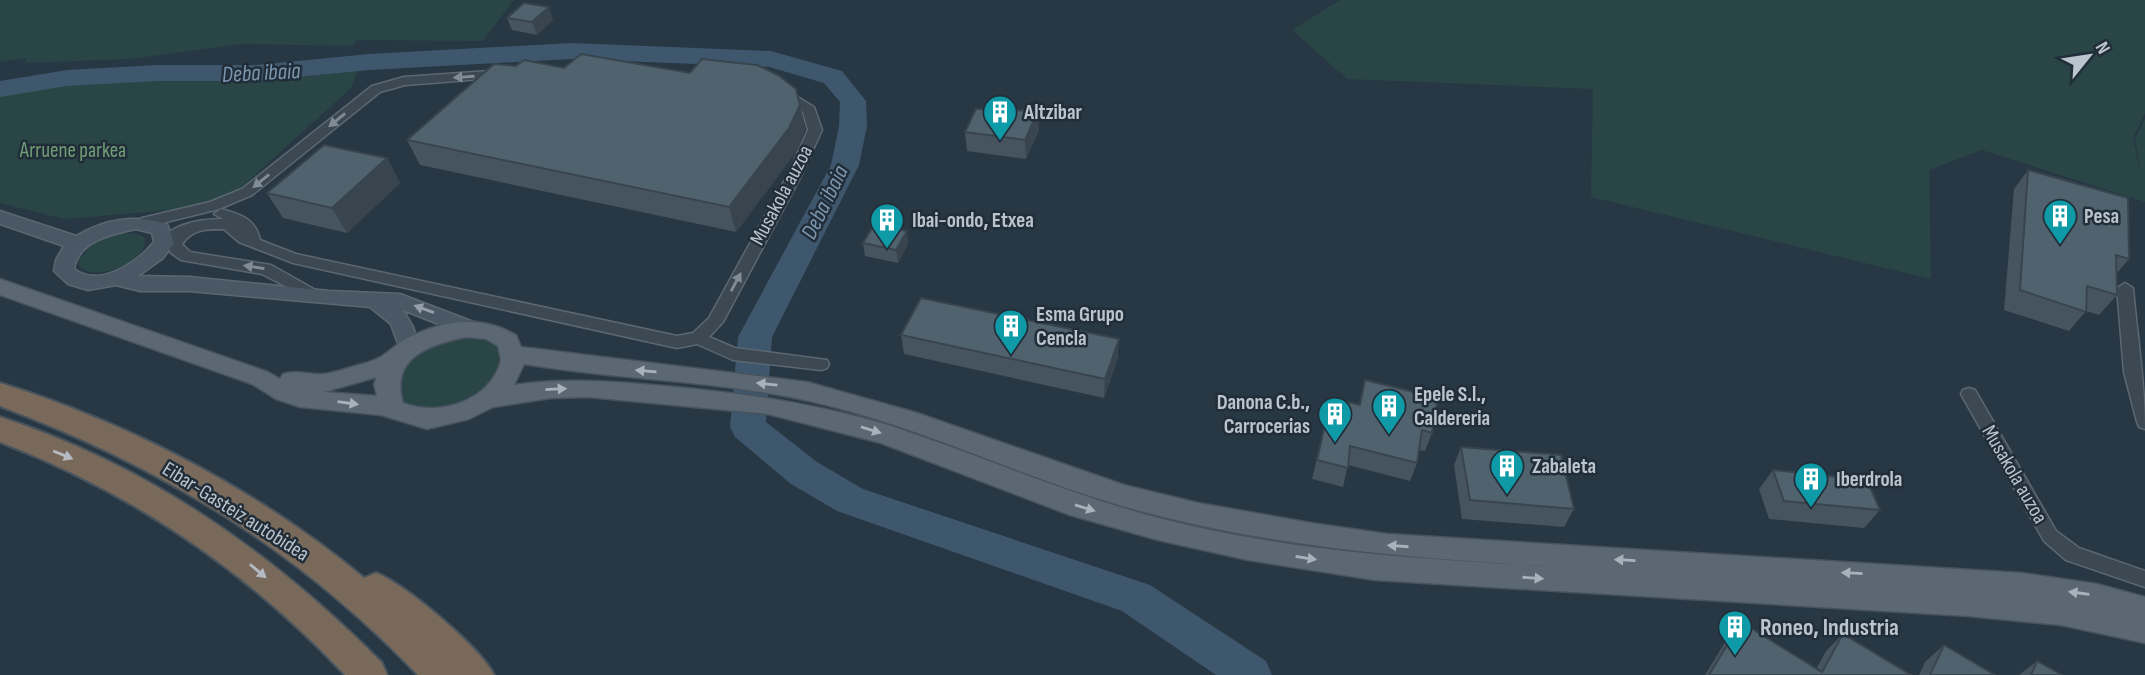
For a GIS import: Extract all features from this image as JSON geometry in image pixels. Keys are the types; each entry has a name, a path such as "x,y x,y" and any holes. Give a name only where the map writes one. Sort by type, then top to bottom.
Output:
{"highway":[{"name":"Eibar-Gasteiz autobidea","path":"0,394 108,437 180,473 283,535 369,603 442,675"},
{"name":"Eibar-Gasteiz autobidea","path":"0,429 85,463 157,503 244,559 325,628 369,675"},
{"path":"283,535 350,567 422,625 476,675"}],"main road":[{"path":"0,287 260,378 289,394 393,409 410,417 433,419 468,410 489,398 503,384 512,368 513,354 509,343 499,334 469,328 438,334 402,356 324,383 260,378"},
{"path":"513,354 901,416 1087,485 1245,525 1387,545 2022,585 2097,596 2145,608"},
{"path":"393,409 385,396 385,380 402,356"},
{"path":"489,398 551,388 709,387"},
{"path":"812,403 1079,507 1248,549 1376,568 1968,604 2062,613 2145,630"}],"street":[{"path":"517,73 404,81 376,89 247,192 199,210 116,226 79,244 64,264 64,271 70,278 93,282 114,278 139,268 184,230 200,224 227,224 244,239 253,240 293,258 677,342 698,338 733,354 814,364"},
{"name":"Musakola auzoa","path":"698,338 715,322 794,176 815,130 809,110 789,94 766,84"},
{"path":"199,210 244,222 252,231 253,240"},
{"path":"0,217 79,244"},
{"path":"142,223 160,229 163,265 189,284"},
{"path":"184,230 175,244 176,249 186,256 266,268 314,296"},
{"path":"114,278 140,284 189,284 377,302 400,300 469,328"},
{"path":"2125,288 2132,372 2145,422"},
{"path":"377,302 393,309 401,319 402,356"},
{"name":"Musakola auzoa","path":"1969,394 2050,536 2073,554 2145,579"}],"green space":[{"path":"0,0 514,0 483,41 357,40 351,46 242,44 130,59 24,63 27,58 0,62"},
{"path":"1340,0 2145,0 2145,113 2133,138 2141,176 2135,138 2145,119 2145,202 1982,150 1929,170 1931,279 1591,197 1593,89 1347,79 1292,30"},
{"name":"Arruene parkea","path":"358,70 351,88 232,196 183,209 64,219 0,203 0,94 66,82 303,77"},
{"path":"119,233 144,237 144,247 138,256 128,264 102,272 90,272 82,268 78,260 97,241"},
{"path":"468,333 495,341 504,353 502,367 492,381 476,394 456,404 434,409 413,407 395,397 395,373 417,349"}],"building":[{"path":"524,3 549,7 532,22 507,18"},
{"path":"581,54 690,73 702,59 757,65 778,75 796,89 800,105 789,128 729,207 407,140 494,64 516,66 524,60 564,68"},
{"path":"976,109 1038,111 1025,140 965,132"},
{"path":"324,145 387,158 332,208 267,193"},
{"name":"Pesa","path":"2028,170 2128,198 2129,259 2116,255 2117,295 2087,286 2086,312 2020,290"},
{"path":"874,225 907,231 896,250 863,243"},
{"path":"921,298 1119,339 1105,379 901,335"},
{"path":"1365,380 1438,398 1432,433 1422,430 1417,463 1350,446 1348,468 1317,460 1331,398 1360,405"},
{"path":"1461,447 1561,455 1574,509 1470,500"},
{"path":"1773,470 1867,480 1880,510 1784,501"},
{"path":"1741,622 1822,672 1843,634 1911,675 1709,675"},
{"path":"1944,645 1995,675 1930,675"},
{"path":"2037,661 2062,675 2031,675"}],"waterway":[{"name":"Deba ibaia","path":"0,89 67,78 157,73 256,73 369,62 572,51 771,59 833,77 853,101 853,126 845,165 755,337 748,427 804,473 850,500 1136,598 1251,675"}],"place":[{"name":"Altzibar","path":"1000,142"},
{"name":"Pesa","path":"2060,246"},
{"name":"Ibai-ondo, Etxea","path":"887,250"},
{"name":"Esma Grupo Cencla","path":"1011,356"},
{"name":"Epele S.l., Caldereria","path":"1389,436"},
{"name":"Danona C.b., Carrocerias","path":"1335,444"},
{"name":"Zabaleta","path":"1507,496"},
{"name":"Iberdrola","path":"1811,509"},
{"name":"Roneo, Industria","path":"1735,657"}]}
